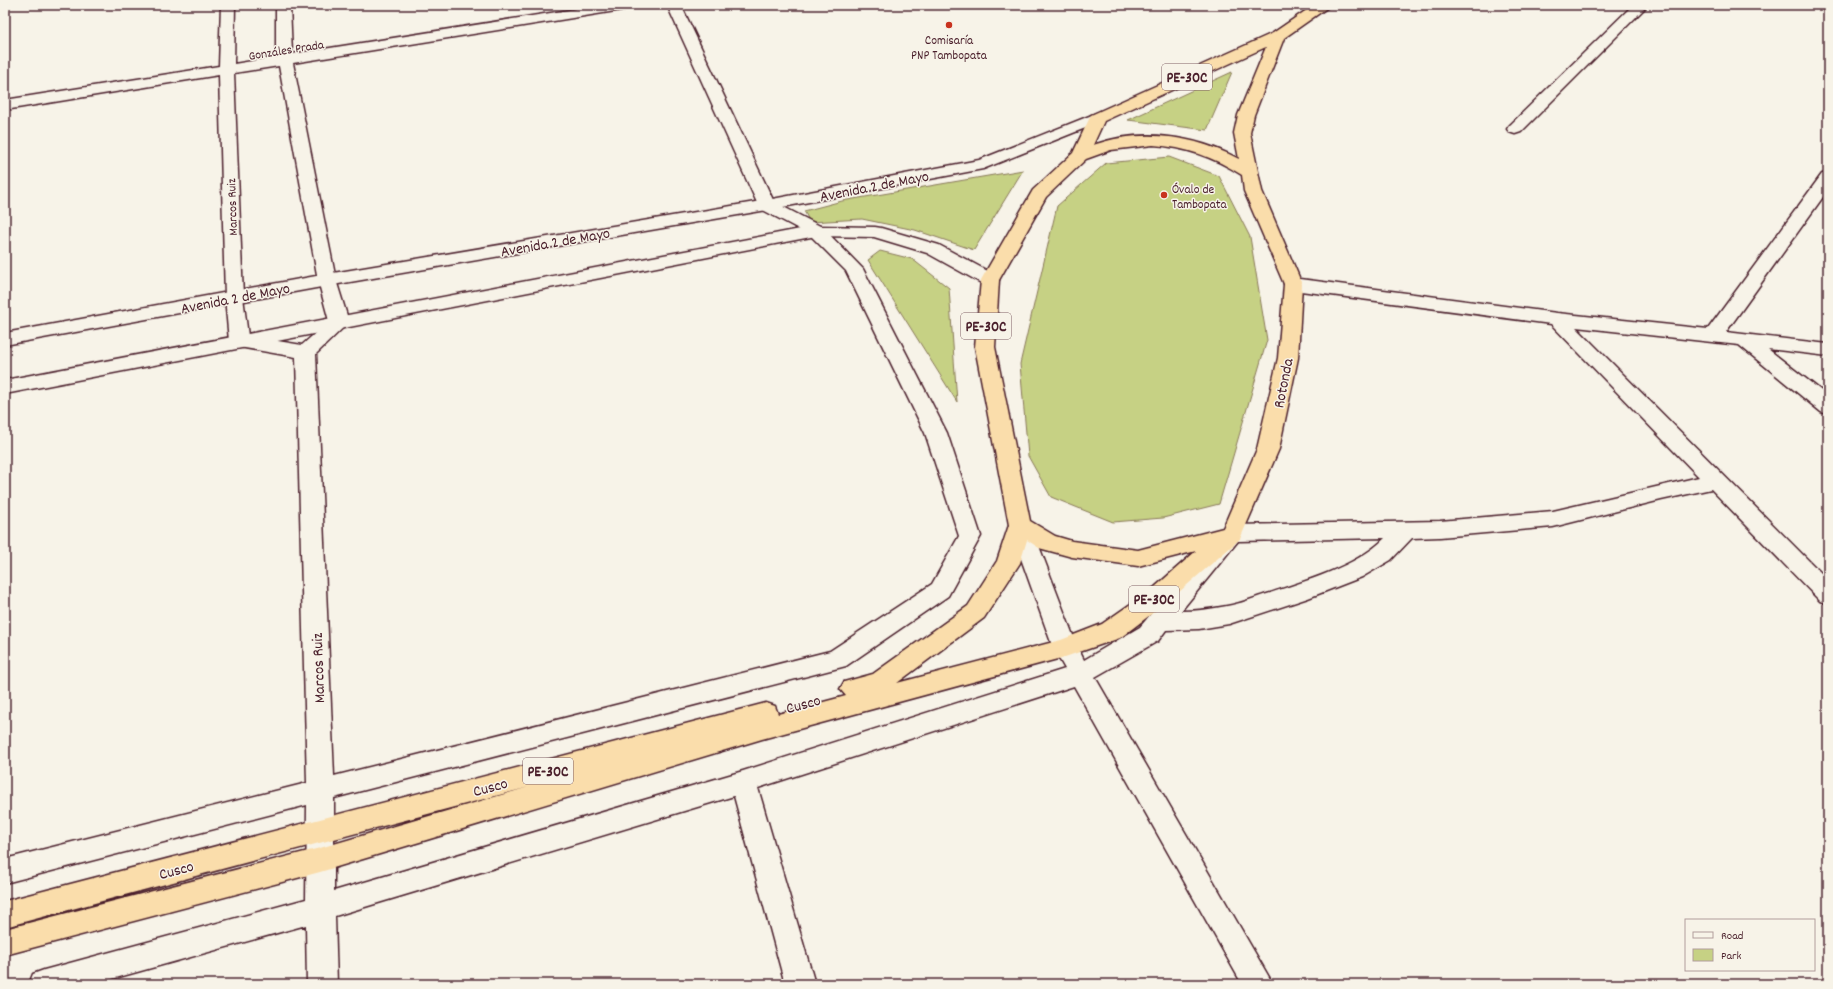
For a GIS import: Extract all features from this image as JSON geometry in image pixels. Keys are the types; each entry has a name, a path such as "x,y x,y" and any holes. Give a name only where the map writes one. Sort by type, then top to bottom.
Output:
{"highway":[{"name":"PE-30C","path":"1020,525 985,347 990,280 1039,194 1080,155 1097,118 1278,36 1324,5"},
{"name":"Rotonda","path":"1065,648 1111,631 1163,593 1232,533 1268,449 1288,358 1293,284 1253,191 1251,174 1242,133 1246,115 1278,36"},
{"path":"1080,155 1109,145 1141,140 1167,142 1199,148 1223,157 1251,174"},
{"path":"1020,525 1047,542 1072,549 1138,558 1232,533"},
{"name":"Cusco","path":"5,914 320,832 880,682 976,612 1008,563 1020,525"},
{"name":"Cusco","path":"5,942 320,860 762,729 1065,648"}],"street":[{"name":"Marcos Ruiz","path":"228,5 226,64 234,297 239,341"},
{"path":"283,5 284,54 327,280 339,322"},
{"name":"Gonzáles Prada","path":"284,54 567,5"},
{"path":"5,105 284,54 628,5"},
{"path":"5,871 321,792 837,659 940,590 970,536 936,433 854,269 816,231 766,205 674,5"},
{"path":"1515,129 1641,5"},
{"name":"Gonzáles Prada","path":"5,93 226,64"},
{"name":"Avenida 2 de Mayo","path":"5,339 327,280 766,205 983,164 1097,118"},
{"path":"1713,336 1828,178"},
{"path":"5,387 816,231 875,232 933,249 990,280"},
{"path":"1293,284 1557,319 1828,350"},
{"path":"1557,319 1828,595"},
{"path":"239,341 306,352 339,322"},
{"path":"1745,340 1828,407"},
{"name":"Marcos Ruiz","path":"306,352 321,792 320,908 322,984"},
{"path":"44,984 320,908 743,782 1080,674 1150,634 1232,533 1440,529 1553,519 1714,480"},
{"path":"1020,525 1065,648 1258,984"},
{"path":"1161,621 1199,620 1229,615 1300,592 1354,571 1383,554 1406,530"},
{"path":"743,782 800,984"}],"green space":[{"path":"1232,72 1207,130 1128,120"},
{"path":"1169,157 1219,176 1250,237 1267,340 1219,504 1163,518 1113,522 1051,497 1028,456 1020,364 1057,206 1106,163"},
{"path":"1023,170 974,250 915,230 862,219 810,222 804,211 842,201"},
{"path":"880,251 912,259 949,288 957,402 868,260"}],"place":[{"name":"Comisaría PNP Tambopata","path":"949,25"},
{"name":"Óvalo de Tambopata","path":"1164,195"}]}
